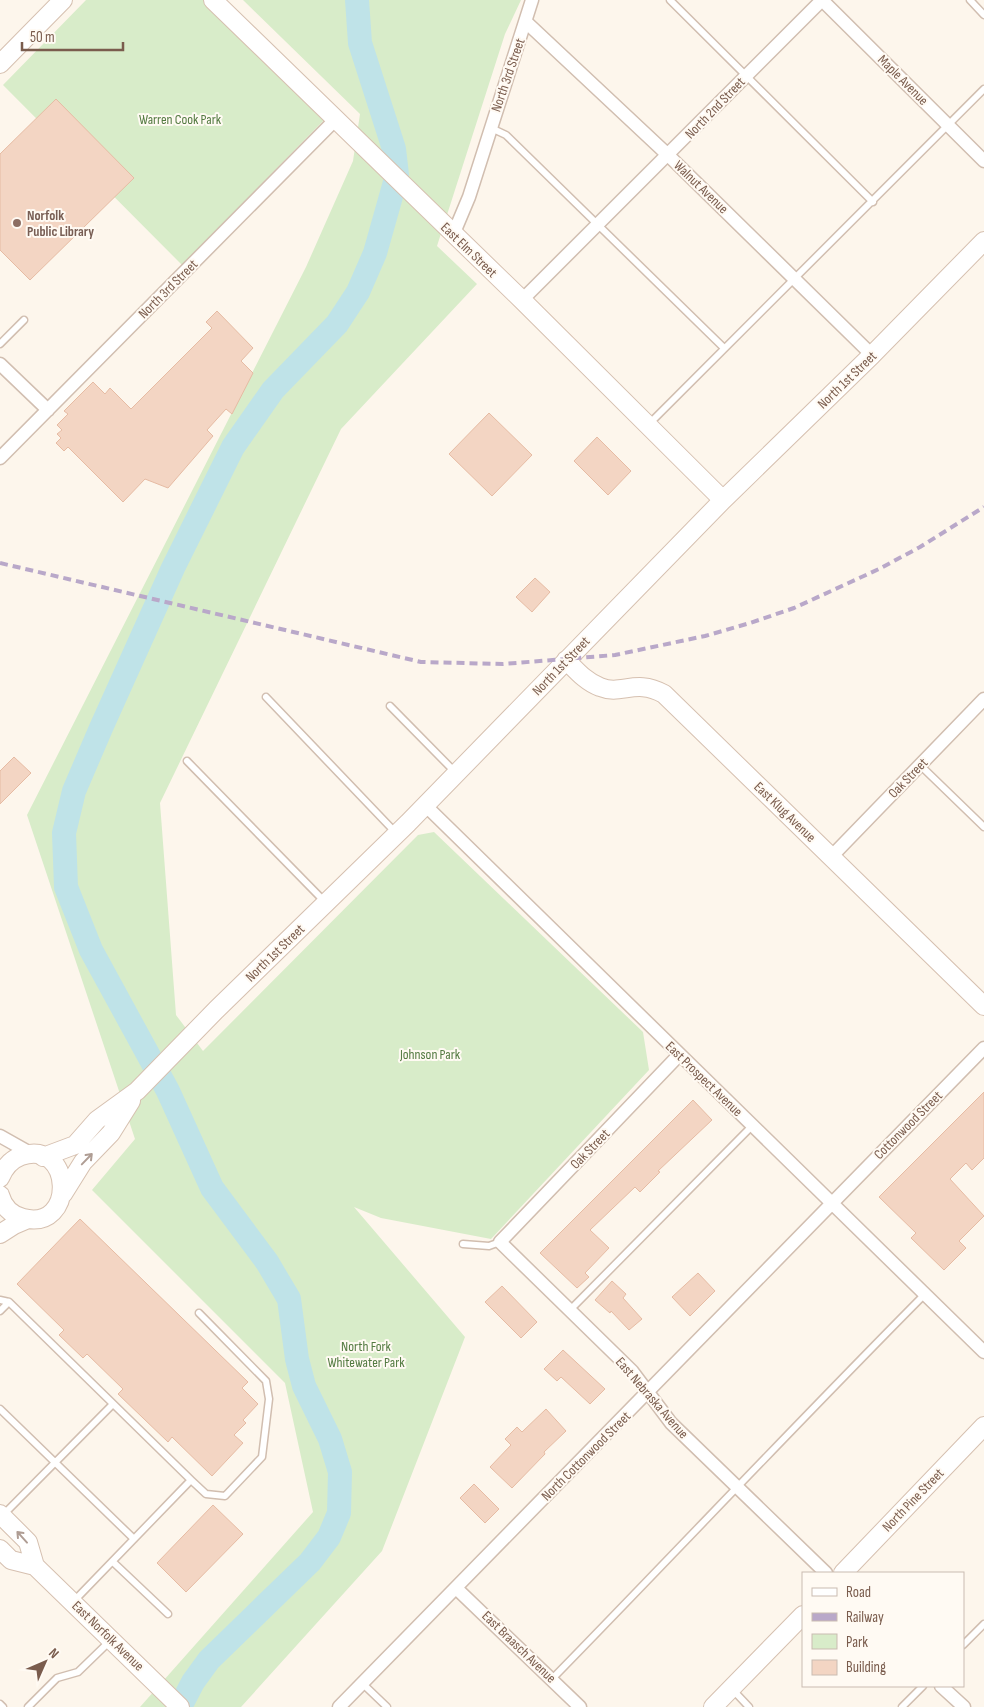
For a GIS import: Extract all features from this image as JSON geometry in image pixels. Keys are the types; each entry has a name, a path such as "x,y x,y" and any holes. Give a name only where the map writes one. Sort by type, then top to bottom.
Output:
{"main road":[{"path":"0,64 63,0"},
{"name":"East Elm Street","path":"213,0 522,300 723,500"},
{"name":"North 1st Street","path":"0,1178 11,1161 21,1156 38,1156 75,1145 97,1120 137,1091 425,805 723,500 872,355 984,241"},
{"name":"East Klug Avenue","path":"566,660 584,678 600,688 614,690 639,686 651,687 664,694 984,1006"},
{"name":"North 1st Street","path":"28,1219 48,1215 61,1199 83,1162 111,1133 137,1091"},
{"path":"38,1156 52,1162 58,1170 63,1184 61,1199"},
{"path":"0,1195 8,1210 17,1216 28,1219"},
{"path":"0,1234 28,1219"},
{"name":"North Pine Street","path":"844,1572 984,1426"},
{"name":"East Norfolk Avenue","path":"1,1515 28,1542 35,1566 180,1707"},
{"name":"East Norfolk Avenue","path":"0,1549 11,1560 35,1566"},
{"path":"713,1707 802,1616"}],"street":[{"name":"North 3rd Street","path":"453,235 469,197 532,0"},
{"name":"North 2nd Street","path":"522,300 596,225 669,156 822,0"},
{"name":"Maple Avenue","path":"822,0 984,161"},
{"name":"Walnut Avenue","path":"526,22 669,156 872,355"},
{"name":"North 3rd Street","path":"0,458 335,120"},
{"path":"0,364 48,410"},
{"name":"Oak Street","path":"832,856 984,699"},
{"name":"East Prospect Avenue","path":"425,805 984,1352"},
{"name":"Cottonwood Street","path":"831,1202 984,1048"},
{"name":"Oak Street","path":"500,1242 679,1055"},
{"path":"0,1136 38,1156"},
{"name":"North Cottonwood Street","path":"339,1707 648,1393 831,1202"},
{"name":"East Nebraska Avenue","path":"500,1242 632,1371 671,1423 825,1572"},
{"name":"East Braasch Avenue","path":"456,1588 552,1678 580,1707"},
{"path":"942,1687 964,1707"}],"lane":[{"path":"670,0 872,202"},
{"path":"970,0 984,15"},
{"path":"648,426 984,89"},
{"path":"490,128 506,136 724,348"},
{"path":"0,344 24,320"},
{"path":"266,697 397,833"},
{"path":"390,706 456,773"},
{"path":"187,761 326,904"},
{"path":"921,766 984,826"},
{"path":"570,1310 752,1126"},
{"path":"463,1244 489,1246 500,1242"},
{"path":"552,1678 738,1488 796,1424 925,1294"},
{"path":"0,1300 9,1302 206,1494 225,1496 262,1457 269,1399 266,1381 198,1313"},
{"path":"0,1312 9,1302"},
{"path":"1,1515 56,1463 113,1404"},
{"path":"0,1409 134,1539"},
{"path":"72,1602 191,1480"},
{"path":"113,1562 168,1614"},
{"path":"964,1645 984,1624"},
{"path":"28,1707 58,1678 78,1672 111,1640"},
{"path":"362,1683 386,1707"},
{"path":"902,1707 922,1687"},
{"path":"731,1688 749,1707"},
{"path":"0,1704 3,1707"}],"green space":[{"name":"Warren Cook Park","path":"86,0 205,0 326,118 182,265 3,85"},
{"name":"North Fork Whitewater Park","path":"243,0 521,0 505,34 437,246 477,284 341,429 160,803 176,1015 203,1051 418,835 434,832 643,1032 649,1070 491,1239 381,1218 354,1207 465,1337 382,1551 241,1707 140,1707 313,1512 285,1383 92,1190 135,1139 27,815 306,267 353,161 360,114"}],"building":[{"path":"56,99 134,178 30,280 0,250 0,154"},
{"path":"217,311 253,348 241,361 253,373 232,414 226,409 207,430 213,436 168,488 145,479 123,502 68,447 64,451 56,443 61,438 57,434 62,430 57,425 68,414 64,411 93,382 105,394 110,388 131,409 212,328 206,322"},
{"path":"489,413 532,455 492,496 449,454"},
{"path":"597,437 631,471 608,495 574,461"},
{"path":"535,578 550,592 532,612 516,597"},
{"path":"14,757 31,773 0,804 0,771"},
{"path":"984,1092 984,1158 972,1170 966,1163 950,1179 984,1216 959,1241 966,1248 944,1270 911,1238 916,1233 879,1197"},
{"path":"693,1100 712,1120 658,1171 660,1172 640,1192 635,1187 590,1230 609,1248 585,1273 589,1277 577,1288 540,1253"},
{"path":"80,1219 248,1382 242,1388 258,1404 243,1420 246,1423 234,1435 243,1443 212,1476 172,1437 168,1442 118,1394 123,1389 87,1354 83,1358 59,1335 64,1330 17,1284"},
{"path":"698,1273 715,1291 690,1316 672,1297"},
{"path":"612,1281 626,1294 623,1298 642,1319 629,1330 611,1311 610,1313 595,1300"},
{"path":"502,1286 537,1322 521,1338 485,1302"},
{"path":"563,1350 605,1389 590,1404 561,1377 557,1381 544,1369"},
{"path":"546,1409 566,1431 544,1452 545,1454 512,1488 490,1467 511,1445 505,1439 517,1427 522,1432"},
{"path":"474,1484 499,1509 485,1523 460,1498"},
{"path":"213,1505 243,1534 186,1592 157,1563"}],"waterway":[{"path":"180,1707 193,1682 209,1660 310,1562 329,1537 339,1513 340,1472 330,1439 304,1386 297,1359 289,1299 267,1262 212,1188 168,1091 91,950 66,887 64,833 74,791 101,728 173,568 233,447 273,390 337,324 358,292 375,253 397,175 394,149 360,43 357,0"}],"railway":[{"path":"0,563 421,662 503,664 615,655 705,636 750,623 794,608 879,569 920,547 984,507"}],"place":[{"name":"Norfolk Public Library","path":"17,223"}],"park label":[{"name":"Johnson Park","path":"430,1054"}]}
